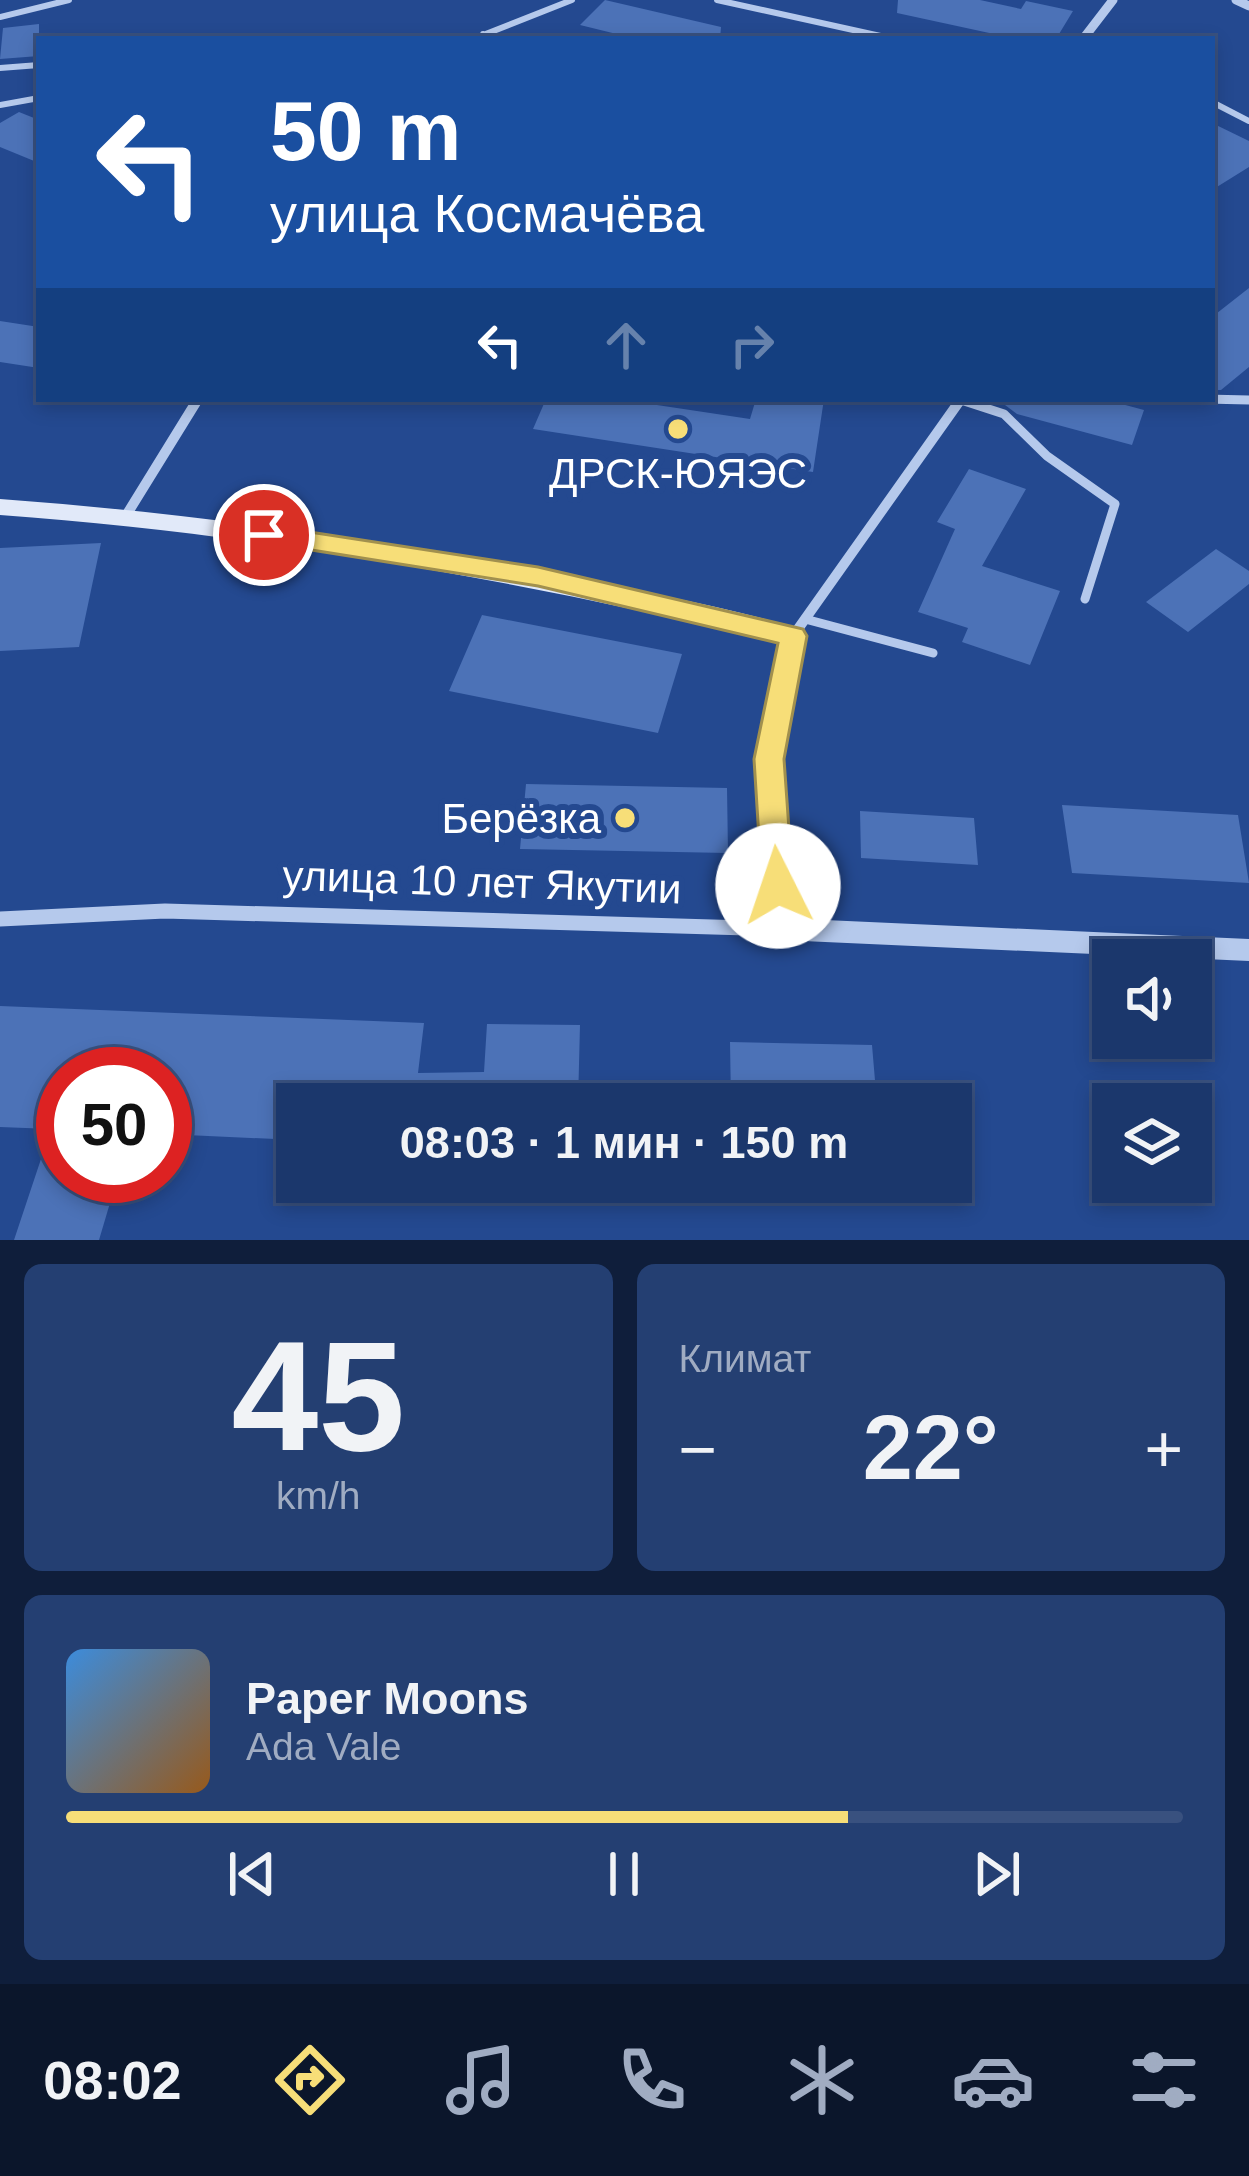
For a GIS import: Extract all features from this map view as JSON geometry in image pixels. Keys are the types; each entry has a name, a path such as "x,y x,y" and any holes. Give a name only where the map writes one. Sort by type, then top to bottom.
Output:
{"main road":[{"path":"0,507 127,514 538,577 799,627 769,759 781,928"}],"street":[{"path":"1236,0 1249,6"},
{"path":"1087,36 1112,1"},
{"path":"127,514 196,402"},
{"path":"799,627 959,402"},
{"name":"улица 10 лет Якутии","path":"0,919 165,911 781,928 1249,950"}],"lane":[{"path":"0,17 69,0"},
{"path":"479,36 572,0"},
{"path":"717,0 880,36"},
{"path":"1100,0 1112,1"},
{"path":"483,34 491,36"},
{"path":"0,68 36,65"},
{"path":"0,105 36,99"},
{"path":"1215,104 1249,121"},
{"path":"1215,399 1249,400"},
{"path":"970,402 1004,414 1047,456 1115,504 1085,598"},
{"path":"799,627 933,653"}],"building":[{"path":"605,0 721,27 720,36 625,36 580,25"},
{"path":"898,0 980,0 1021,9 1026,1 1073,11 1058,36 1003,36 897,13"},
{"path":"39,24 36,56 0,59 3,28"},
{"path":"19,112 36,119 36,162 0,147 0,123"},
{"path":"1215,124 1249,141 1249,167 1215,188"},
{"path":"1249,288 1249,367 1221,390 1215,390 1215,315"},
{"path":"0,321 36,327 36,368 0,362"},
{"path":"545,402 637,402 750,419 755,402 824,402 813,472 533,429"},
{"path":"1001,402 1114,402 1144,410 1132,445 1017,414"},
{"path":"969,469 1026,489 982,566 1060,591 1030,665 962,642 968,628 918,612 955,529 937,522"},
{"path":"101,543 79,647 0,651 0,548"},
{"path":"1216,549 1249,571 1249,584 1188,632 1146,602"},
{"path":"482,615 682,654 658,733 449,691"},
{"name":"Берёзка","path":"526,784 727,788 728,853 520,849"},
{"path":"1062,805 1238,815 1249,883 1072,873"},
{"path":"860,811 974,818 978,865 861,858"},
{"path":"0,1006 424,1023 418,1073 484,1072 487,1024 580,1025 579,1083 276,1083 276,1139 192,1135 192,1047 36,1047 36,1128 0,1127"},
{"path":"730,1042 872,1045 875,1083 731,1083"},
{"path":"36,1174 36,1203 110,1203 99,1240 14,1240"}],"place":[{"name":"ДРСК-ЮЯЭС","path":"678,429"},
{"name":"Берёзка","path":"625,818"}],"route":[{"path":"264,535 538,577 793,636 769,759 778,886"}]}
